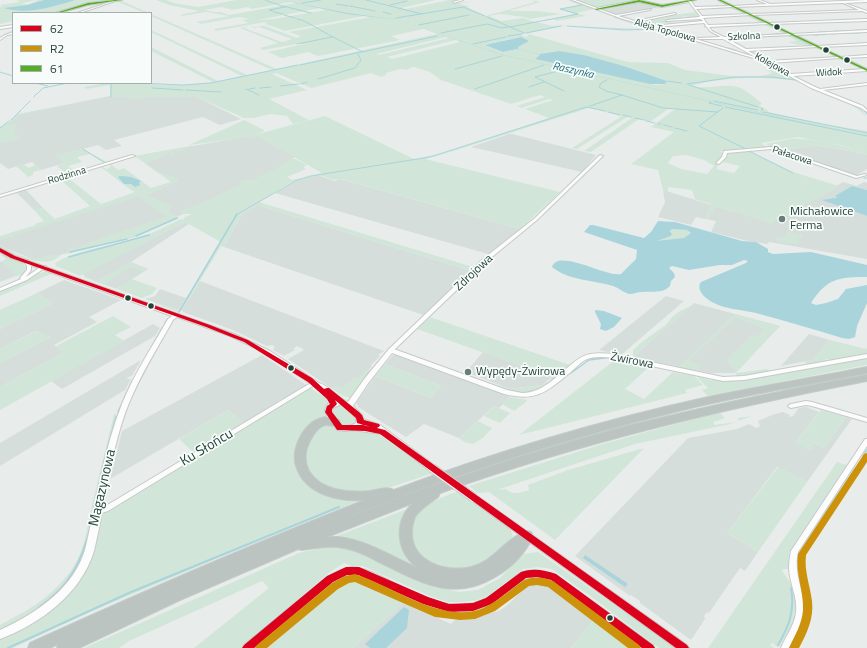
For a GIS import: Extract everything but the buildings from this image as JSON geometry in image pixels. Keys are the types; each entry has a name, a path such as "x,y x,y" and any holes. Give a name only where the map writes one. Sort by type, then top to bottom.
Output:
{"highway":[{"path":"35,648 282,538 410,488 525,450 645,416 706,401 867,370"},
{"path":"64,648 290,546 443,488 520,461 655,423 727,405 867,378"},
{"path":"335,423 326,421 317,425 308,435 301,448 302,465 307,476 314,484 331,493 353,496 378,494 410,488"},
{"path":"443,488 412,512 404,534 406,547 416,560 426,567 442,574 455,576 472,573 488,566 519,540 527,536"},
{"path":"290,546 323,542 350,544 427,579 446,584 463,584 478,582 495,572 509,561 524,543 527,536"}],"street":[{"path":"60,12 88,4 121,0"},
{"path":"454,2 462,0"},
{"name":"Aleja Topolowa","path":"573,0 614,16 759,58"},
{"path":"596,9 638,1 661,6 695,0"},
{"path":"719,0 867,69"},
{"path":"758,0 771,6"},
{"path":"797,0 807,4"},
{"path":"835,0 867,12"},
{"path":"81,12 114,1"},
{"name":"Kolejowa","path":"689,1 709,30 790,75 820,90 862,107 867,111"},
{"path":"694,8 867,1"},
{"path":"614,16 650,9"},
{"path":"667,21 700,17 863,10"},
{"path":"634,22 675,14"},
{"path":"706,26 867,20"},
{"path":"650,27 704,22"},
{"path":"11,26 2,28 6,35 12,38"},
{"name":"Szkolna","path":"694,40 867,31"},
{"path":"0,38 12,33"},
{"path":"745,50 867,44"},
{"path":"766,62 867,56"},
{"name":"Widok","path":"790,75 867,69"},
{"path":"820,90 867,84"},
{"name":"Pałacowa","path":"718,164 724,157 725,152 771,148 856,177 866,174"},
{"name":"Rodzinna","path":"0,196 133,156"},
{"name":"Zdrojowa","path":"342,404 354,397 391,350 486,260 536,219 601,156"},
{"path":"0,250 26,261 176,314 252,344 281,360 316,384 360,417 360,421"},
{"path":"26,261 29,267 27,274"},
{"path":"18,282 27,274 44,267"},
{"path":"0,290 18,282 44,267"},
{"name":"Magazynowa","path":"0,635 17,627 41,612 57,599 70,585 83,566 88,554 123,410 138,377 171,319 176,314"},
{"name":"Żwirowa","path":"391,350 506,392 528,394 542,391 582,360 598,355 613,356 723,379 744,378 867,356"},
{"name":"Ku Słońcu","path":"98,511 106,510 316,384"},
{"path":"791,406 806,403 812,404 867,420"},
{"path":"342,404 330,406 328,411 335,423 342,428 370,429 382,432"},
{"path":"353,428 359,424 360,421"},
{"path":"360,421 375,426 684,648"},
{"path":"785,648 796,628 800,614 798,595 792,570 794,556 798,547 867,441"},
{"path":"247,648 330,579 342,572 352,570 371,575 434,604 464,608 492,600 524,575 530,573 545,574 564,585 650,648"}],"shaded area":[{"path":"641,1 660,7 614,16 599,9"},
{"path":"110,96 197,97 241,119 220,125 203,117 114,140 122,146 106,150 98,145 57,156 65,163 41,170 32,162 8,169 0,163 0,129 19,114"},
{"path":"509,134 596,155 582,172 471,147"},
{"path":"256,135 295,157 277,169 177,217 173,215 58,256 38,261 0,246 0,238 171,182 135,156"},
{"path":"813,145 867,155 867,169 855,176 781,151"},
{"path":"317,175 335,181 340,179 520,229 488,254 275,193 298,180"},
{"path":"843,182 857,186 864,182 867,183 867,190 852,186 833,199 839,206 867,216 867,259 769,242 768,244 748,241 711,232 716,221 696,217 691,225 658,217 665,202 663,190 734,212 782,213 817,198"},
{"path":"26,190 43,208 34,210 17,193"},
{"path":"257,205 471,271 423,315 224,247 242,214"},
{"path":"185,222 189,224 131,262 148,269 117,289 84,277 85,276 82,274"},
{"path":"9,258 23,273 0,282 0,262"},
{"path":"64,280 121,300 89,317 97,322 54,345 65,352 0,387 0,363 50,337 36,331 0,349 0,329 53,303 37,293"},
{"path":"200,281 384,351 378,355 380,356 371,365 372,366 366,373 340,394 288,359 304,350 303,349 297,346 293,349 295,350 284,356 273,350 275,347 272,345 267,346 233,330 183,312 182,310"},
{"path":"160,289 186,298 179,310 145,299 155,296"},
{"path":"666,296 684,301 621,355 599,350"},
{"path":"694,303 780,326 735,373 710,373 633,357"},
{"path":"153,324 160,328 155,336 62,389 51,381"},
{"path":"809,334 830,340 813,360 781,366"},
{"path":"483,352 552,377 542,385 510,389 466,372"},
{"path":"262,355 308,386 286,399 278,401 280,403 245,424 228,410 110,479 122,431"},
{"path":"395,355 510,397 499,408 494,406 459,438 424,424 406,437 358,407 357,402 375,376 431,398 441,386 385,364 392,356"},
{"path":"141,360 132,376 128,377 127,379 131,379 125,390 0,466 0,443"},
{"path":"806,407 819,412 795,443 807,440 824,448 846,417 852,419 807,482 777,467 727,533 758,552 745,571 740,568 709,613 707,612 704,616 705,619 691,640 640,603 640,601 631,595 630,596 575,556 688,438 737,429 749,424 756,428 760,426 758,421 772,415 783,412 790,415 789,417 793,416 799,408"},
{"path":"530,582 549,582 547,585 549,587 552,585 596,617 571,648 353,648 404,602 451,624 455,620 499,611 509,604"}],"green space":[{"path":"17,0 35,0 20,4 29,4 38,0 124,0 122,1 147,12 143,12 116,1 84,4 57,12 12,12 12,21 0,24 0,7 2,7 0,5 20,2"},
{"path":"156,0 166,0 174,3 198,7 236,0 436,0 401,8 406,9 449,0 462,0 454,2 459,3 475,0 459,4 469,6 467,7 486,16 535,2 532,0 540,2 509,11 538,11 561,14 529,19 500,14 489,16 502,21 523,18 535,22 575,14 559,9 579,5 568,0 572,0 612,16 594,9 576,13 586,16 556,21 553,19 537,22 552,26 566,25 521,35 526,37 529,34 628,62 668,63 685,70 732,76 761,76 772,73 766,70 774,68 760,61 653,29 628,30 566,26 649,29 614,18 614,16 686,38 696,36 702,39 693,40 720,48 728,47 738,50 735,51 761,59 780,70 779,71 818,90 817,91 795,81 771,78 728,79 692,86 738,87 762,103 759,106 769,112 823,124 867,131 867,153 840,145 798,137 761,143 768,148 720,151 724,156 717,163 719,164 716,169 734,173 740,166 722,162 728,156 725,154 749,151 793,172 839,186 813,201 799,205 789,216 781,214 772,224 715,207 709,217 710,219 705,217 711,204 685,196 695,199 692,190 668,187 668,191 663,190 658,170 631,164 674,132 651,127 675,109 668,109 650,122 639,119 591,152 584,151 632,118 627,117 577,149 572,148 622,116 589,108 425,159 560,192 520,229 341,179 334,180 319,175 311,175 322,173 257,136 189,145 244,120 264,130 263,132 254,135 325,116 414,159 444,153 549,118 525,109 553,100 549,99 521,108 517,106 545,97 540,95 511,104 441,80 430,72 414,67 407,69 410,70 400,69 386,73 386,75 381,77 371,73 311,88 276,73 272,74 307,90 269,99 309,120 293,124 287,116 271,114 253,118 244,118 197,97 142,97 143,99 128,99 133,97 110,97 110,85 86,89 84,87 100,84 186,85 213,82 152,52 152,48 218,81 242,76 152,32 152,30 247,75 272,70 152,16 152,14 277,69 437,34 424,29 391,36 400,40 318,56 308,52 282,58 268,52 304,44 263,50 260,48 278,43 240,28 219,32 250,26 255,27 268,25 265,22 216,31 214,29 248,23 242,20 250,19 239,17 201,24 199,23 235,16 198,23 196,22 229,16 206,12 182,16 180,15 199,11 169,5","holes":["291,2 296,3 229,15 221,12 204,10 222,7 232,10 248,7 252,9","320,8 326,10 273,19 258,20","364,16 371,17 289,32 301,36 297,38 265,26 269,25 285,31","250,26 254,28 259,27 292,39 282,42 244,28","446,37 449,38 379,55 376,54","519,37 529,41 517,49 503,52 485,45","456,40 460,42 392,59 387,57","556,51 584,55 624,66 667,81 665,84 656,85 535,59 540,55 539,54","686,155 704,160 714,166 707,174 681,169 668,163 673,156"]},
{"path":"576,0 638,0 661,5 688,0 661,6 642,1 597,8"},
{"path":"689,2 701,20 681,21 690,18 685,16 680,18 683,19 666,21 676,22 646,25 639,23 649,21 646,20 649,19 666,18 669,17 667,16 695,12"},
{"path":"745,12 749,15 747,16 752,16 781,30 779,31 783,30 814,46 810,44 812,46 788,42 797,41 788,36 770,37 768,36 785,35 774,34 782,33 777,31 778,29 769,27 739,13"},
{"path":"818,91 834,95 850,102 857,106 867,113 867,115 861,109 867,118 858,109 841,100"},
{"path":"55,107 20,115 6,126 14,124 17,128 19,128 13,130 20,139 0,143 0,127 12,120 20,110 22,110 18,114"},
{"path":"790,139 828,143 867,153 867,155 813,145 781,151 766,144"},
{"path":"196,145 177,152 174,150 172,152 175,153 168,155 172,153 169,152 162,156 163,157 146,163 155,170 178,179 177,182 147,195 171,206 172,208 169,209 170,212 179,218 136,237 66,254 67,251 71,250 68,249 69,248 77,248 104,237 167,217 139,196 13,236 15,238 13,239 11,237 0,240 0,236 36,225 35,224 44,221 34,210 43,208 55,219 90,206 62,181 54,180 67,177 101,204 135,192 100,167 95,168 100,166 107,169 111,166 109,164 114,162 111,164 118,170 124,168 151,188 171,182 135,156"},
{"path":"83,149 107,162 105,163 90,154 77,157 82,162 68,166 75,172 63,176 67,174 57,166 65,163 56,156"},
{"path":"291,159 295,159 307,165 303,167 306,169 287,177 292,180 301,178 286,185 259,202 473,267 471,271 257,205 242,214 224,247 221,246 182,310 179,310 221,242 185,222 80,276 56,266 55,263 70,256 88,250 139,238 181,219 183,220 183,218 192,214 184,214 180,212 182,210 204,202 236,187 244,180 252,180 275,169"},
{"path":"24,164 28,168 36,165 41,170 33,172 33,175 28,177 16,166"},
{"path":"670,230 687,230 691,233 680,240 657,241 671,236 672,234"},
{"path":"787,231 801,234 803,236 796,244 776,240 778,237 785,237"},
{"path":"0,244 13,252 29,258 41,258 55,254 59,256 54,260 47,262 31,260 0,247"},
{"path":"1,255 22,263 26,267 25,272 23,274 0,283 17,276 2,262 0,263 6,259"},
{"path":"130,262 148,269 132,279 157,288 152,294 142,298 117,289 143,271 131,267 105,284 113,288 84,277 86,276 97,281"},
{"path":"39,273 53,273 0,296 0,292"},
{"path":"37,293 53,303 0,329 0,310"},
{"path":"145,299 179,310 178,312"},
{"path":"691,306 633,357 633,350 636,347 667,324 676,314"},
{"path":"735,314 780,326 736,373 767,369 770,372 738,377 727,360 752,335 758,336 764,329 735,317 689,361 702,366 696,371 679,369 679,367"},
{"path":"113,316 131,327 115,335 124,341 0,410 0,387 65,352 56,346"},
{"path":"430,317 570,365 558,375 559,376 553,380 550,380 552,377 417,329"},
{"path":"37,331 50,337 0,363 0,349"},
{"path":"830,340 867,348 867,355 830,361 825,358 827,361 809,365 804,362 813,360"},
{"path":"867,358 867,365 708,396 702,390 708,388 698,378 740,381"},
{"path":"615,360 649,367 625,389 644,399 673,372 694,376 703,385 685,390 687,393 519,435"},
{"path":"385,364 441,386 431,398 375,376"},
{"path":"366,368 370,371 350,398 341,395 332,388 337,385 342,388 350,381 354,381 352,379 354,377 357,378 367,370"},
{"path":"547,382 548,385 528,392 514,392 501,388 495,384 510,389 542,385"},
{"path":"309,387 330,401 325,411 328,417 306,431 305,480 361,500 297,525 90,612 13,648 0,648 0,638 79,578 101,516 108,510"},
{"path":"510,397 527,400 514,411 502,404"},
{"path":"339,405 347,409 354,416 356,421 352,425 341,425 332,411 333,408"},
{"path":"494,406 510,413 500,423 484,416"},
{"path":"228,410 245,424 195,454 179,439"},
{"path":"821,410 846,417 824,448 807,440 806,441 815,446 811,451 795,443"},
{"path":"719,412 725,418 713,422 715,425 735,422 635,444 497,490 506,489 514,493 523,492 529,490 528,485 568,470 644,448 555,540 489,492 478,493 469,486 599,445"},
{"path":"114,414 118,415 88,539 75,571 66,584 43,605 0,631 0,625 27,610 52,592 66,577 77,560 84,541"},
{"path":"752,416 737,422 739,420 737,418"},
{"path":"478,421 492,428 483,438 473,444 464,442 459,438"},
{"path":"324,424 332,426 340,431 355,430 373,432 380,435 433,473 382,490 355,494 328,488 313,479 303,462 310,435"},
{"path":"837,462 847,465 789,553 788,569 782,569 791,584 794,596 795,611 791,625 780,646 778,647 772,643 770,645 774,648 708,648"},
{"path":"778,467 807,482 758,552 727,533"},
{"path":"860,467 823,522 820,519 853,468"},
{"path":"458,491 510,528 513,536 490,558 481,564 461,571 451,571 436,568 414,551 410,524 426,506"},
{"path":"410,508 400,535 401,548 408,558 428,575 371,546 334,537"},
{"path":"813,541 803,560 802,569 803,582 810,603 810,622 805,619 798,570 801,551 806,542"},
{"path":"328,546 352,548 435,587 459,592 478,590 500,578 524,554 538,552 676,648 659,648 552,569 538,567 523,569 491,594 478,600 448,602 430,596 363,566 352,566 344,563 330,572 242,648 194,648 269,588 262,581 129,641 119,648 84,648 299,553"},
{"path":"359,580 404,602 353,648 256,648 315,599 340,581"},
{"path":"596,617 637,648 571,648"}],"water":[{"path":"44,0 75,0 40,9 21,11 4,8 28,5"},
{"path":"281,0 347,13 399,20 347,14"},
{"path":"399,20 500,54 811,124 867,135 810,124 499,54"},
{"path":"521,37 529,41 518,47 518,49 539,54 559,51 584,55 624,66 667,81 665,84 650,84 535,59 540,55 517,49 503,52 485,45"},
{"path":"118,177 131,177 141,181 139,183 140,185 135,187 131,184 124,184"},
{"path":"852,186 867,190 867,216 822,200 835,198 837,197 835,196"},
{"path":"658,221 675,222 742,241 756,242 768,249 768,252 773,254 811,252 867,265 867,277 834,281 823,288 811,303 816,305 826,303 838,299 846,289 867,285 867,303 857,326 855,337 849,339 842,338 756,313 723,307 711,301 702,294 699,288 701,282 748,261 744,260 732,265 720,265 689,270 672,266 669,268 674,273 675,277 667,289 657,292 640,292 630,294 606,284 574,278 559,272 552,267 556,262 563,260 583,264 604,272 621,274 636,259 637,250 584,232 590,225 593,225 644,238 651,232","holes":["672,229 687,230 691,233 684,238 657,241 671,236 672,234 670,231"]},
{"path":"595,310 604,311 622,318 614,327 606,331 600,329 601,324"},
{"path":"585,555 628,584 625,587 583,558"},
{"path":"404,607 409,610 407,628 386,648 370,648 365,644"}],"waterway":[{"path":"265,0 273,3"},
{"path":"302,3 321,0"},
{"path":"366,0 421,14"},
{"path":"390,5 407,1"},
{"path":"274,3 282,6"},
{"path":"336,4 348,6"},
{"path":"510,27 578,14 560,9 582,5"},
{"path":"283,6 311,13"},
{"path":"350,6 375,11"},
{"path":"273,11 269,10 285,7"},
{"path":"421,14 463,7 485,16"},
{"path":"274,12 283,14"},
{"path":"383,12 391,14"},
{"path":"396,18 421,14"},
{"path":"284,15 295,18"},
{"path":"419,25 469,15"},
{"path":"487,17 510,27"},
{"path":"616,17 689,39"},
{"path":"297,19 301,20"},
{"path":"302,20 319,29"},
{"path":"441,33 487,24 502,28 508,27"},
{"path":"526,33 561,26"},
{"path":"567,26 625,30 652,29"},
{"path":"510,27 524,33"},
{"path":"320,30 328,34"},
{"path":"841,31 846,31"},
{"path":"859,33 864,32"},
{"path":"807,33 813,33"},
{"path":"852,33 858,33"},
{"path":"508,36 522,34"},
{"path":"775,34 786,34"},
{"path":"822,35 827,34"},
{"path":"329,35 363,52"},
{"path":"751,36 758,35"},
{"path":"759,35 764,35"},
{"path":"813,35 819,35"},
{"path":"363,52 437,36"},
{"path":"745,36 750,36"},
{"path":"297,44 332,37"},
{"path":"473,44 506,37"},
{"path":"724,37 732,37"},
{"path":"300,65 363,52"},
{"path":"318,79 355,68 361,60 358,54"},
{"path":"455,69 502,56"},
{"path":"152,84 182,85 211,83 298,65"},
{"path":"475,89 544,65"},
{"path":"562,70 535,77 564,91"},
{"path":"0,72 12,76"},
{"path":"687,84 735,77 772,77 796,80"},
{"path":"607,80 601,83 599,87 606,91 622,95"},
{"path":"667,81 681,83"},
{"path":"301,84 307,82"},
{"path":"529,87 544,82"},
{"path":"39,84 48,86"},
{"path":"37,94 43,88 63,84"},
{"path":"111,84 111,97"},
{"path":"280,86 299,84"},
{"path":"689,85 758,107"},
{"path":"260,88 271,87"},
{"path":"152,88 183,90"},
{"path":"249,89 255,88"},
{"path":"246,89 259,95"},
{"path":"186,90 221,92"},
{"path":"590,106 622,95"},
{"path":"622,95 663,108 717,112"},
{"path":"22,109 30,101"},
{"name":"Raszynka","path":"714,101 757,110"},
{"name":"Raszynka","path":"711,102 709,103 722,106"},
{"path":"237,215 297,180 311,176 430,157 586,107"},
{"path":"587,107 605,111"},
{"name":"Raszynka","path":"725,107 867,136"},
{"path":"723,108 699,126 746,149"},
{"name":"Raszynka","path":"761,108 763,109 761,111"},
{"path":"11,120 21,110"},
{"path":"864,110 867,114"},
{"path":"608,112 620,115"},
{"name":"Raszynka","path":"763,112 867,133"},
{"path":"623,115 631,117"},
{"path":"635,118 644,120"},
{"path":"0,128 9,121"},
{"path":"646,121 655,123"},
{"path":"664,125 672,127"},
{"path":"675,128 687,131"},
{"path":"83,149 105,163"},
{"path":"749,151 793,173"},
{"path":"179,312 237,215"},
{"path":"136,236 177,218"},
{"path":"69,257 149,235"},
{"path":"70,252 127,239"},
{"path":"154,343 162,328"},
{"path":"571,373 589,360 605,358"},
{"path":"118,412 132,381"},
{"path":"107,450 116,417"},
{"path":"863,456 867,450"},
{"path":"848,480 855,470"},
{"path":"38,608 54,596 75,569 90,529 102,473"},
{"path":"830,508 847,482"},
{"path":"8,648 131,592 339,507"},
{"path":"822,520 828,510"},
{"path":"816,531 820,524"},
{"path":"802,559 811,544"},
{"path":"801,564 801,579 804,586"},
{"path":"778,645 788,625 792,611 791,588"},
{"path":"0,630 15,623"}],"transit line":[{"name":"61","path":"60,12 88,4 121,0"},
{"name":"61","path":"596,9 639,1 662,6 695,0"},
{"name":"61","path":"719,0 867,70"},
{"name":"62","path":"0,250 13,257 208,326 246,341 310,380 329,397 334,404 329,408 328,412 340,428 365,428 382,432 684,648"},
{"name":"62","path":"327,390 356,413 360,417 360,421 376,426"},
{"name":"R2","path":"794,648 804,629 808,609 801,569 802,554 867,456"},
{"name":"62","path":"247,648 330,579 346,571 359,571 426,601 449,608 473,607 489,601 524,575 537,573 553,577 650,648"},
{"name":"R2","path":"260,648 335,586 348,579 355,578 435,613 460,616 475,615 492,608 527,583 537,581 550,584 636,648"}],"place":[{"name":"Michałowice Ferma","path":"782,219"},
{"name":"Wypędy-Żwirowa","path":"468,372"}]}
